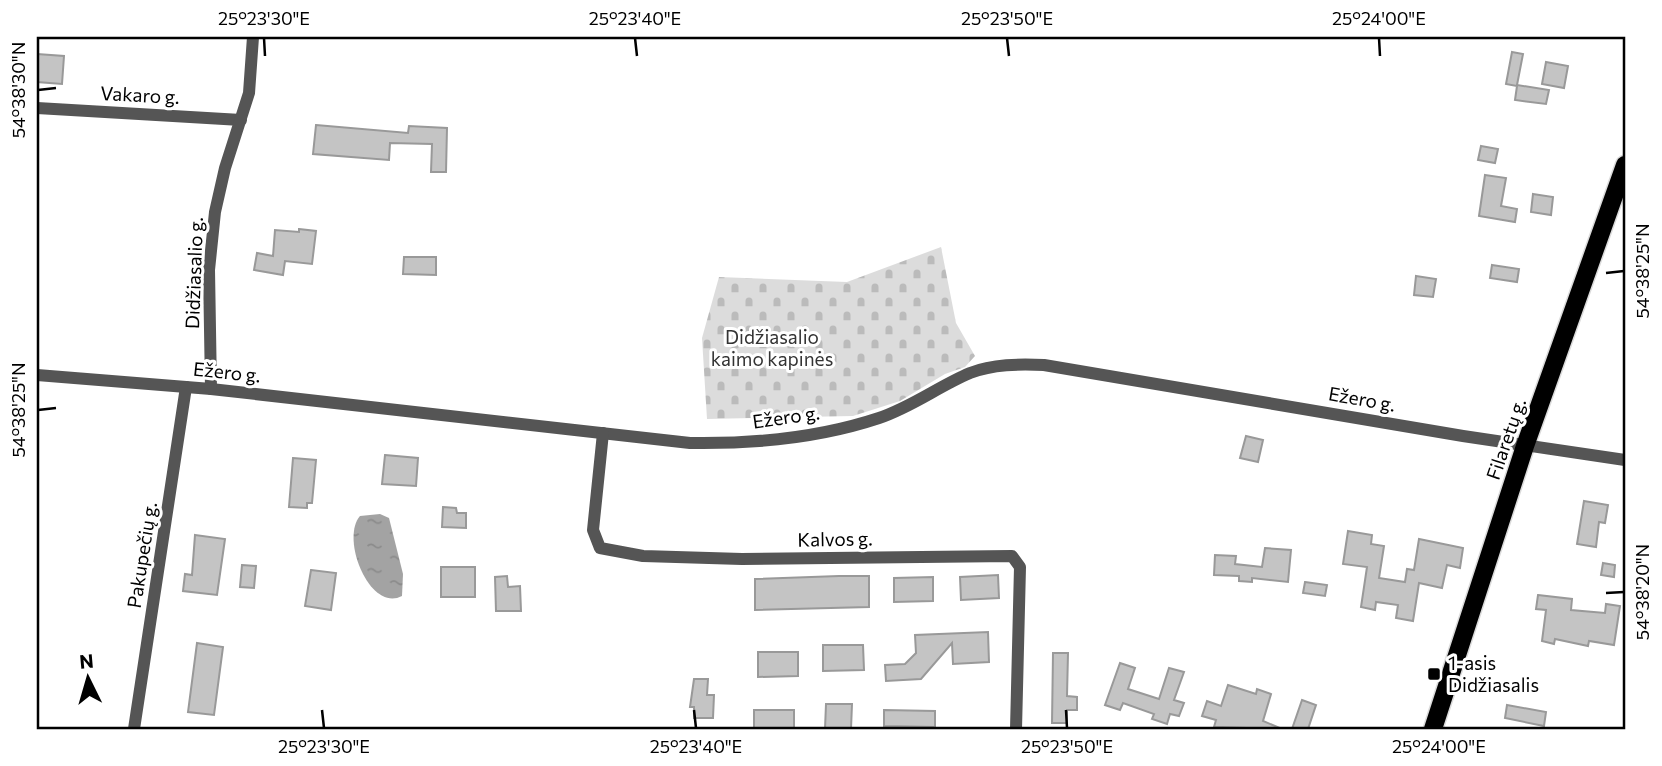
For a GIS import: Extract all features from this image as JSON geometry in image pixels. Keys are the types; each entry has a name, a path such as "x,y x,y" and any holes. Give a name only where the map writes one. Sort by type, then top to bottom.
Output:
{"main road":[{"name":"Filaretų g.","path":"1433,729 1525,446 1625,165"}],"street":[{"name":"Didžiasalio g.","path":"211,389 209,270 215,212 225,168 249,93 253,37"},
{"name":"Vakaro g.","path":"37,108 241,120"},
{"name":"Ežero g.","path":"37,375 211,389 690,443 772,440 880,418 969,374 1019,365 1057,367 1525,446 1625,460"},
{"name":"Pakupečių g.","path":"134,729 186,387"},
{"name":"Kalvos g.","path":"603,433 593,530 600,548 643,556 742,559 1012,556 1020,566 1016,729"}],"green space":[{"name":"Didžiasalio kaimo kapinės","path":"941,247 956,323 975,356 965,367 945,374 900,401 853,416 707,419 702,338 719,277 847,282"}],"water":[{"path":"380,514 389,518 403,574 402,596 390,598 379,594 369,584 356,556 355,527 360,516"}],"building":[{"path":"1512,52 1523,54 1517,85 1549,90 1546,104 1515,100 1517,86 1506,84"},
{"path":"37,54 64,56 62,84 37,82"},
{"path":"1546,62 1568,66 1564,88 1542,84"},
{"path":"316,125 408,133 409,126 447,128 446,172 431,172 432,144 390,143 389,160 313,154"},
{"path":"1481,146 1498,149 1495,163 1478,160"},
{"path":"1485,175 1506,178 1501,206 1517,209 1515,222 1479,216"},
{"path":"1533,194 1553,197 1551,215 1531,212"},
{"path":"299,229 316,231 312,264 285,261 283,275 254,270 257,253 273,256 275,230 299,232"},
{"path":"404,257 436,257 436,275 403,274"},
{"path":"1492,265 1519,269 1517,282 1490,278"},
{"path":"1416,276 1436,279 1433,297 1414,295"},
{"path":"1246,436 1263,440 1258,462 1240,458"},
{"path":"385,455 418,458 416,486 382,484"},
{"path":"293,458 316,460 312,503 307,503 307,508 289,507"},
{"path":"1584,501 1608,505 1605,523 1599,522 1596,547 1577,544"},
{"path":"443,507 456,508 457,513 466,513 466,528 442,527"},
{"path":"1348,531 1372,535 1371,544 1384,546 1379,578 1405,582 1407,569 1414,570 1419,539 1463,548 1460,568 1447,565 1442,588 1419,583 1413,621 1396,618 1398,605 1376,602 1375,610 1361,607 1367,567 1343,564"},
{"path":"195,535 225,539 217,595 183,591 185,574 192,575"},
{"path":"1265,548 1291,550 1288,582 1252,578 1252,582 1239,581 1239,576 1214,575 1215,555 1236,556 1235,564 1262,567"},
{"path":"1603,563 1615,565 1614,577 1601,575"},
{"path":"242,565 256,566 254,588 240,587"},
{"path":"441,567 475,567 475,597 441,597"},
{"path":"311,570 336,573 331,610 305,606"},
{"path":"998,575 999,598 961,600 960,577"},
{"path":"507,576 508,587 520,586 521,611 496,611 495,577"},
{"path":"869,576 869,607 755,610 755,579"},
{"path":"933,577 933,601 894,602 894,578"},
{"path":"1305,582 1327,585 1325,596 1303,593"},
{"path":"1538,595 1572,599 1571,610 1605,613 1606,604 1620,606 1614,645 1589,641 1588,646 1555,639 1554,644 1542,641 1546,610 1536,609"},
{"path":"988,632 989,662 953,664 952,643 921,679 886,681 885,665 905,664 916,653 915,635"},
{"path":"197,643 223,647 214,715 188,712"},
{"path":"823,645 863,645 864,670 823,671"},
{"path":"758,652 798,652 798,676 758,677"},
{"path":"1053,653 1068,653 1067,696 1077,697 1077,710 1067,710 1067,723 1052,723"},
{"path":"1120,663 1135,668 1128,689 1159,699 1169,668 1184,672 1174,700 1184,703 1179,716 1170,714 1167,724 1152,719 1154,714 1123,703 1120,710 1105,705"},
{"path":"694,679 708,679 707,695 714,695 713,718 694,718 694,707 690,707"},
{"path":"1228,685 1256,694 1257,689 1271,694 1263,721 1282,729 1214,727 1216,720 1202,716 1207,701 1221,706"},
{"path":"1302,700 1316,705 1308,729 1292,729"},
{"path":"826,704 852,704 851,729 825,729"},
{"path":"1507,705 1546,712 1544,726 1505,718"},
{"path":"754,710 794,710 794,729 754,729"},
{"path":"884,710 935,711 935,727 884,726"}],"place":[{"name":"1-asis Didžiasalis","path":"1434,674"}]}
